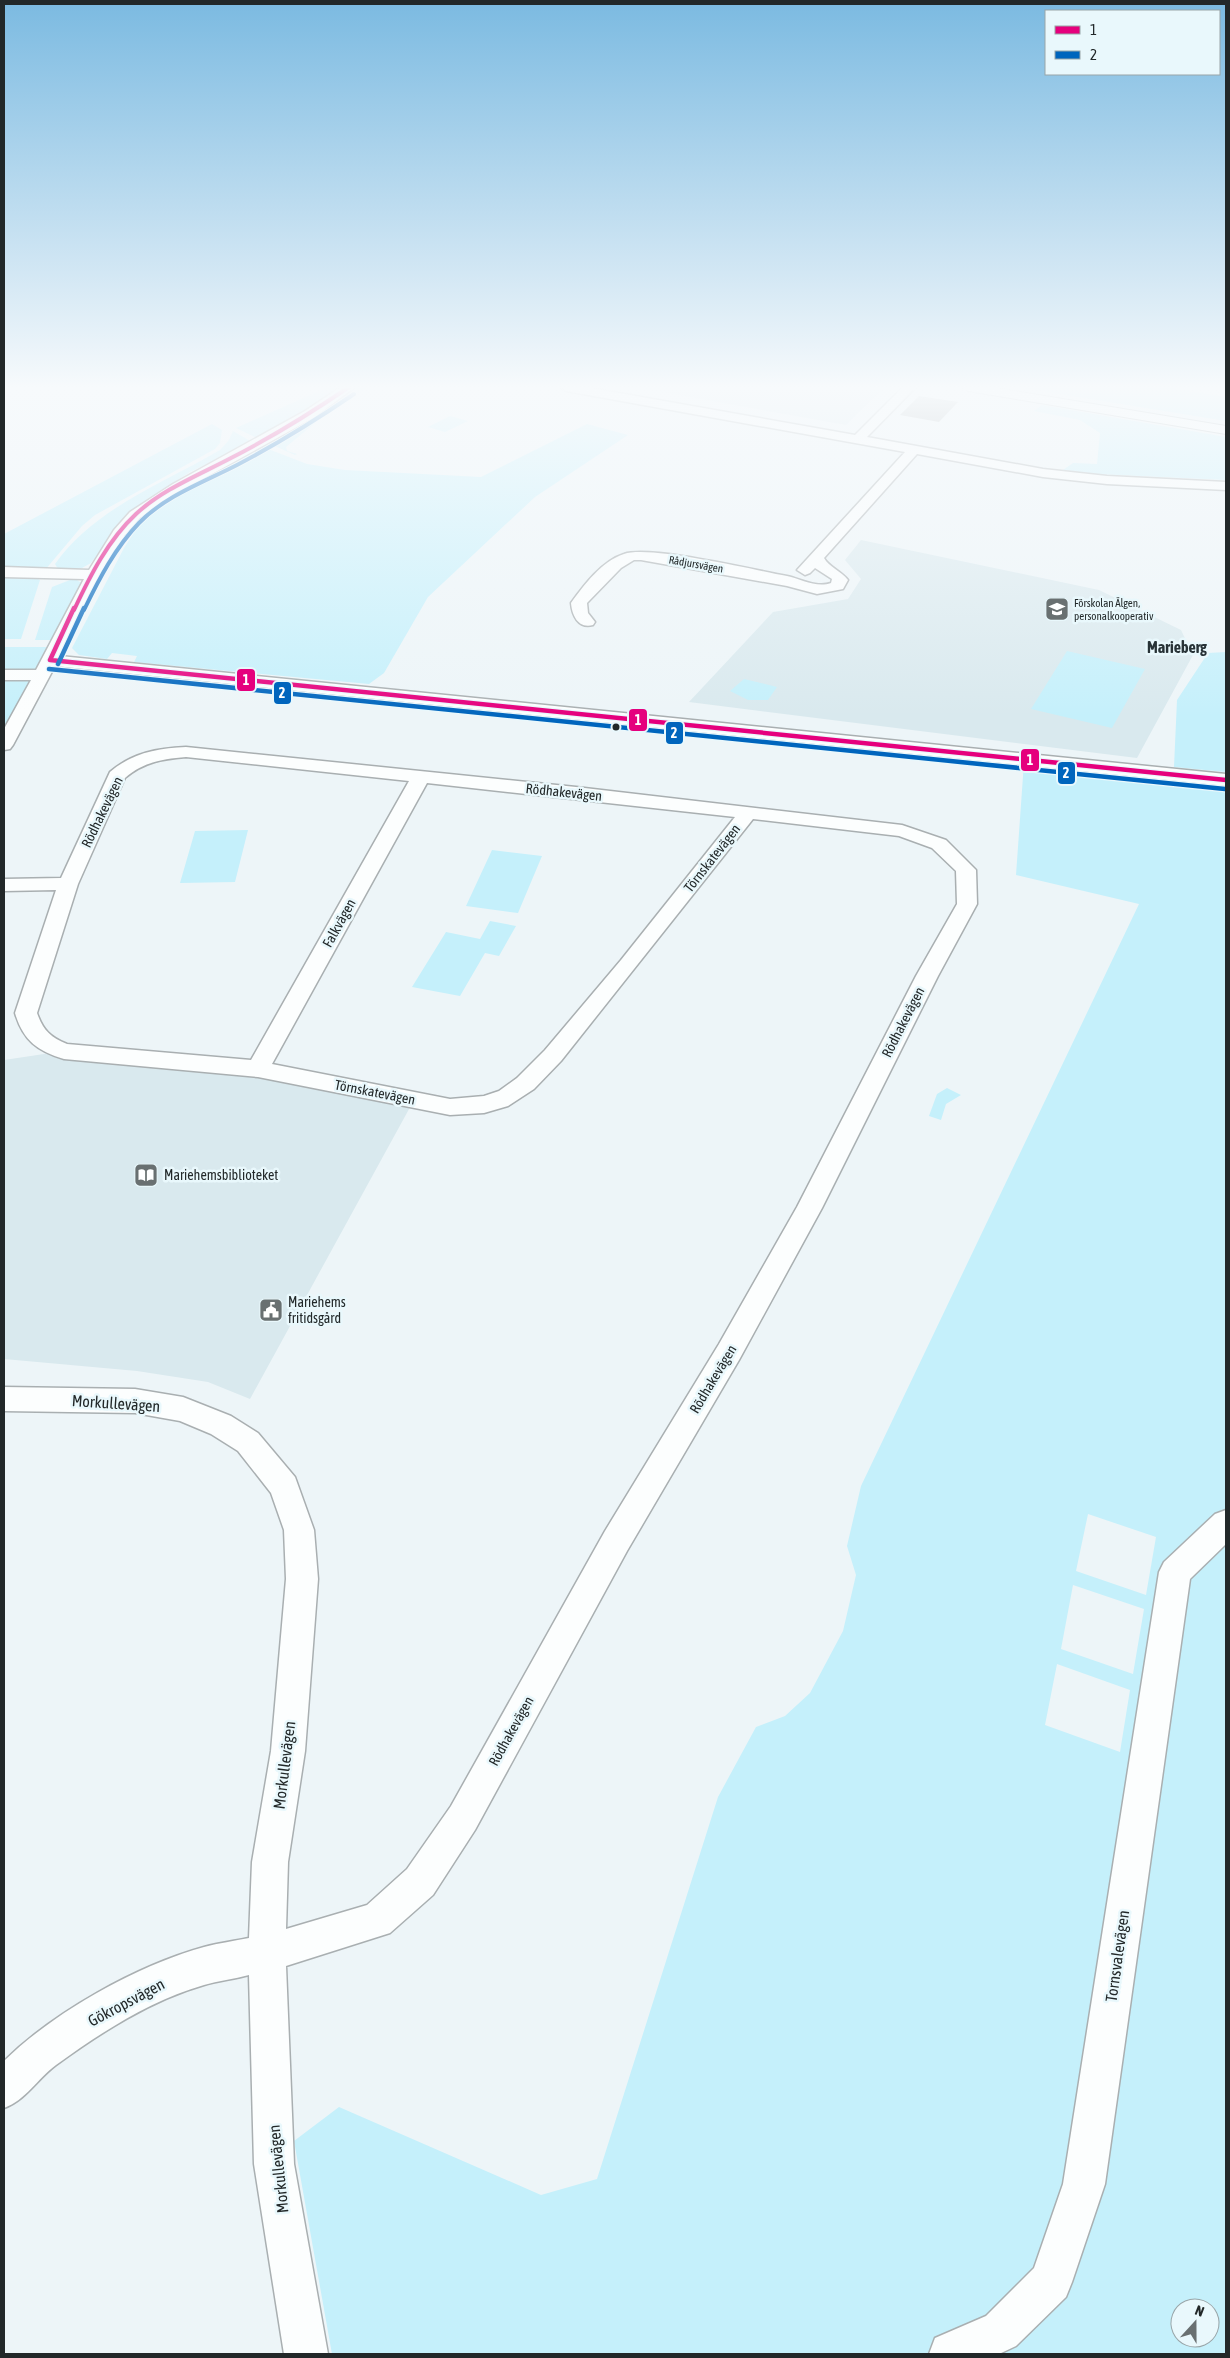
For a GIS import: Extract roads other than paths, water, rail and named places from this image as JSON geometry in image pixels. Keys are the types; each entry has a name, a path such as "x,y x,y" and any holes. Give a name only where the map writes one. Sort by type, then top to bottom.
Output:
{"street":[{"path":"4,745 94,574 119,533 135,515 162,497"},
{"path":"793,582 871,497"},
{"name":"Rådjursvägen","path":"587,622 580,613 579,603 588,591 619,562 628,557 647,556 793,582 811,590 827,590 838,586 840,580 837,576 819,564 816,557"},
{"path":"4,572 94,574"},
{"path":"4,676 46,667 1226,780"},
{"name":"Rödhakevägen","path":"68,884 117,776 127,765 163,752 186,752 421,777 902,831 939,844 966,870 967,904 927,976 781,1259 729,1352 616,1541 458,1826 420,1882 377,1920 267,1953"},
{"name":"Falkvägen","path":"258,1069 421,777"},
{"name":"Törnskatevägen","path":"68,884 26,1013 31,1032 44,1044 64,1051 258,1069 450,1107 474,1107 500,1100 515,1092 541,1068 603,996 748,813"},
{"path":"4,886 68,884"},
{"name":"Morkullevägen","path":"4,1399 135,1401 183,1409 221,1425 248,1442 284,1486 299,1530 302,1579 288,1751 270,1862 267,1953 274,2164 306,2354"},
{"name":"Tornsvalevägen","path":"951,2354 1002,2331 1051,2282 1084,2184 1175,1572 1226,1524"},
{"name":"Gökropsvägen","path":"4,2088 41,2052 95,2017 152,1985 204,1966 267,1953"}],"place":[{"name":"Förskolan Älgen, personalkooperativ","path":"1057,609"},
{"name":"Mariehemsbiblioteket","path":"146,1175"},
{"name":"Mariehems fritidsgård","path":"271,1310"}],"district":[{"name":"Marieberg","path":"1177,647"}]}
